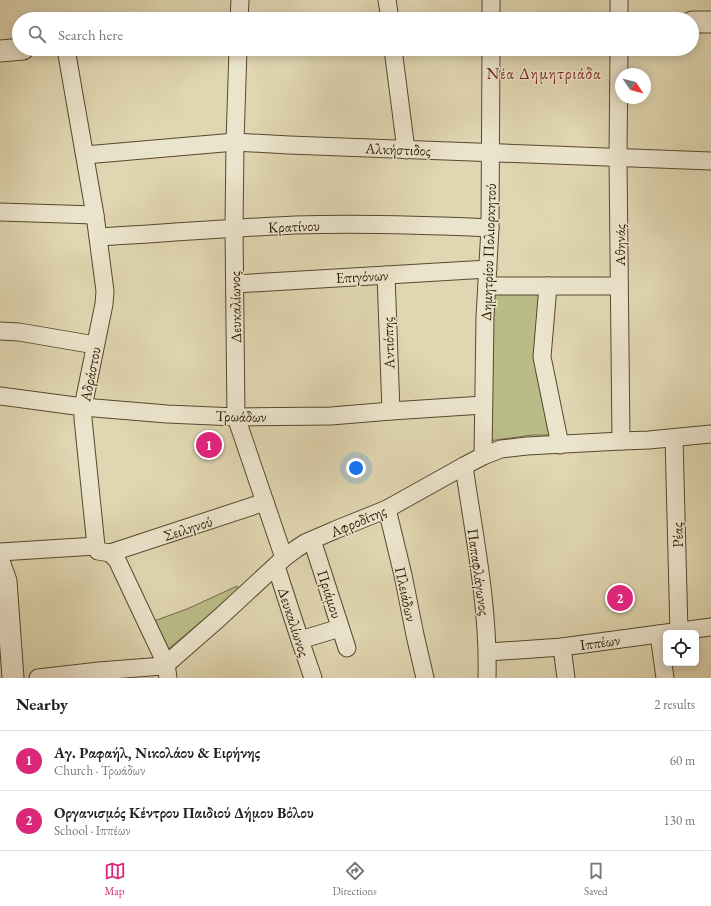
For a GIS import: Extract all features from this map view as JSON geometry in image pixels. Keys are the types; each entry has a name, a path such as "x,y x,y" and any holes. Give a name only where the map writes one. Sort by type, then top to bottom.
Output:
{"street":[{"path":"239,12 240,0"},
{"path":"388,0 389,12"},
{"path":"491,0 491,12"},
{"path":"619,0 619,12"},
{"path":"699,22 711,22"},
{"path":"0,51 12,50"},
{"name":"Αδράστου","path":"67,56 95,216 105,291 104,304 83,407 83,419 103,550 117,560 167,671"},
{"name":"Δευκαλίωνος","path":"238,56 234,229 236,417 266,502 300,640 313,678"},
{"path":"394,56 406,150"},
{"name":"Δημητρίου Πολιορκητού","path":"483,456 485,317 490,228 491,56"},
{"name":"Αθηνάς","path":"619,56 618,158 621,441"},
{"name":"Αλκήστιδος","path":"85,155 235,142 711,161"},
{"path":"0,212 95,216"},
{"name":"Κρατίνου","path":"98,237 295,225 423,225 490,228"},
{"name":"Επιγόνων","path":"235,284 488,269"},
{"name":"Αντιόπης","path":"386,275 391,411"},
{"path":"487,286 620,286"},
{"path":"548,286 542,358 560,445"},
{"path":"0,331 19,332 95,345"},
{"name":"Τρωάδων","path":"0,396 83,407 167,414 236,417 331,416 483,405"},
{"name":"Αφροδίτης","path":"167,671 170,661 296,549 312,540 387,509 483,456 508,448 527,446 674,438 711,434"},
{"name":"Ρέας","path":"674,438 679,630"},
{"name":"Παπαφλάγωνος","path":"464,466 487,634 488,678"},
{"name":"Σειληνού","path":"0,552 103,550 266,502"},
{"name":"Πλειάδων","path":"387,509 425,678"},
{"name":"Πριάμου","path":"312,540 347,648"},
{"path":"1,572 6,581 13,678"},
{"name":"Ιππέων","path":"692,630 711,627"},
{"path":"300,640 340,628"},
{"path":"659,634 665,678"},
{"name":"Ιππέων","path":"488,652 562,647 663,634"},
{"path":"562,647 566,678"},
{"path":"38,678 99,674 163,666 167,671"}],"green space":[{"path":"491,294 539,294 537,364 549,435 532,435 489,441"},
{"path":"237,586 239,590 166,651 154,621 187,609"}],"place":[{"name":"Αγ. Ραφαήλ, Νικολάου & Ειρήνης","path":"209,445"},
{"name":"Οργανισμός Κέντρου Παιδιού Δήμου Βόλου","path":"620,598"}],"district":[{"name":"Νέα Δημητριάδα","path":"544,73"}]}
